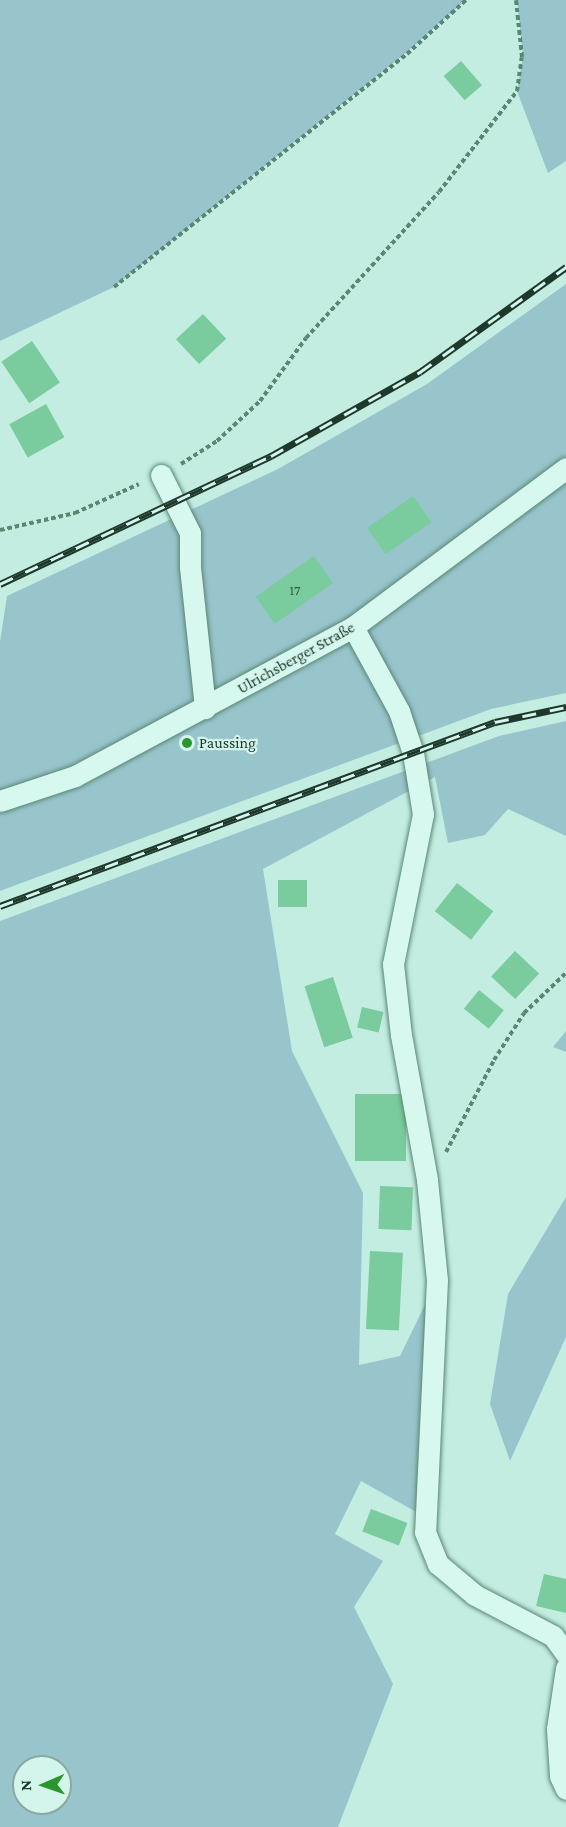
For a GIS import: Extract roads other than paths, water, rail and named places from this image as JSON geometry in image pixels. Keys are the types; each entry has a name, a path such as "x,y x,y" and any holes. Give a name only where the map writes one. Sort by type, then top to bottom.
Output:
{"street":[{"name":"Ulrichsberger Straße","path":"0,801 75,776 353,627 566,468"},
{"path":"161,475 190,533 190,567 205,708"},
{"path":"353,627 399,711 413,753 423,814 393,964 401,1035 425,1171 437,1280 425,1532 438,1564 475,1595 553,1636 566,1654"},
{"path":"566,1668 556,1729 560,1776 566,1789"}],"railway":[{"path":"0,584 271,456 420,372 566,267"},
{"path":"0,906 495,722 566,707"}],"place":[{"name":"Paussing","path":"187,743"}]}
